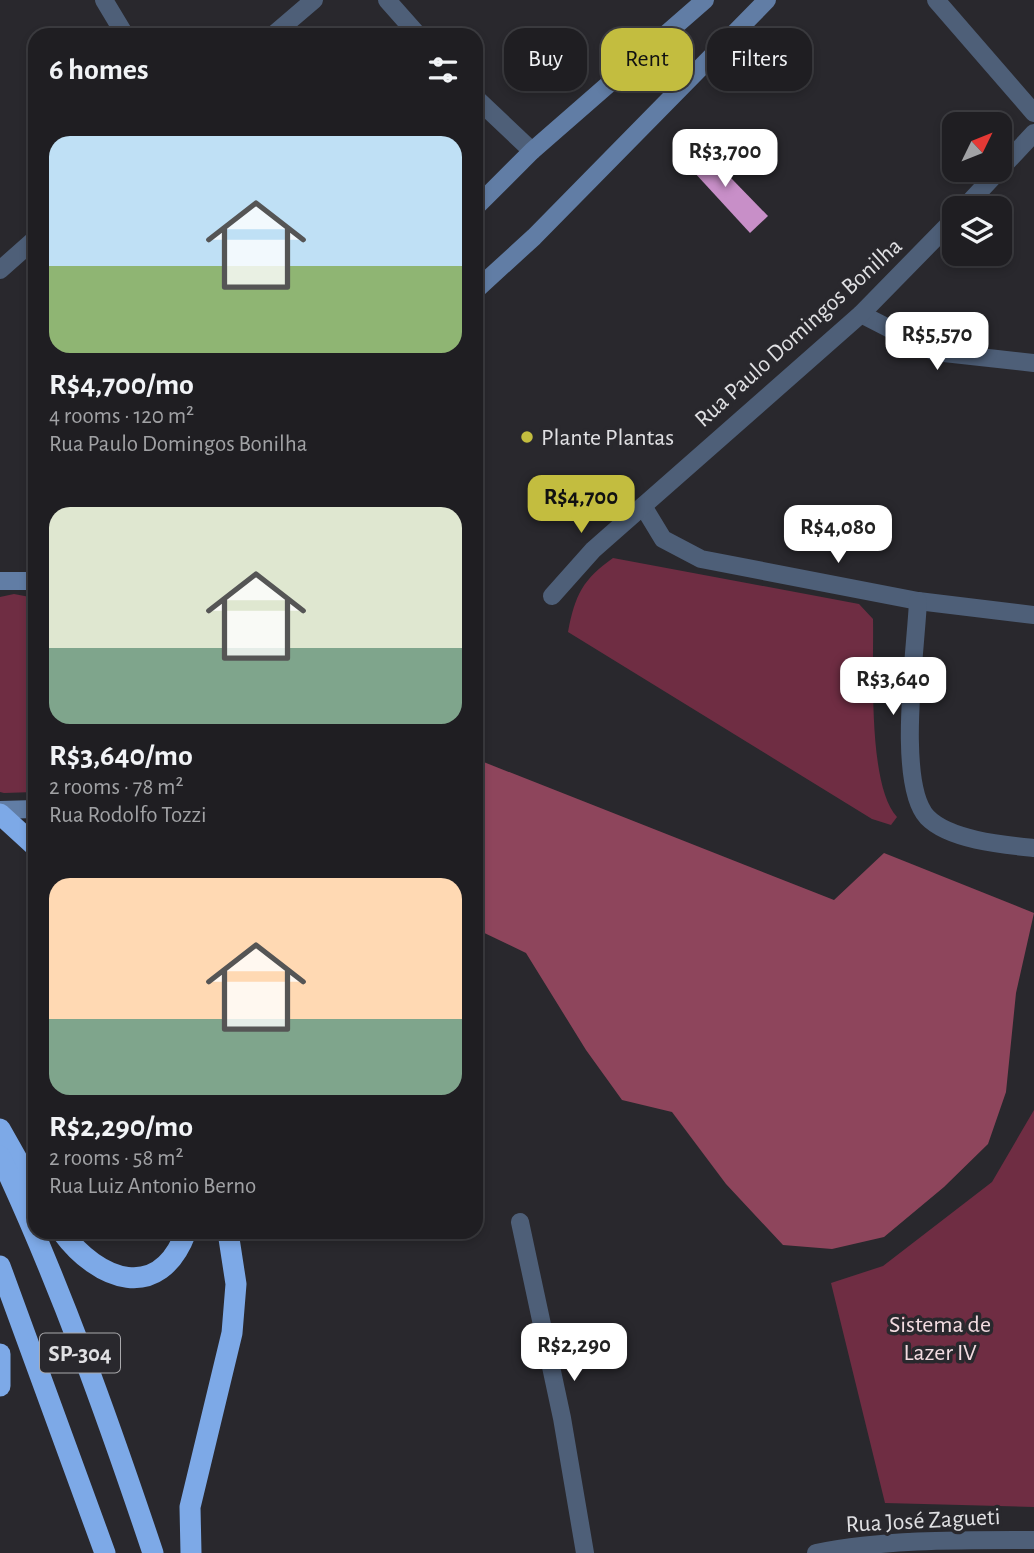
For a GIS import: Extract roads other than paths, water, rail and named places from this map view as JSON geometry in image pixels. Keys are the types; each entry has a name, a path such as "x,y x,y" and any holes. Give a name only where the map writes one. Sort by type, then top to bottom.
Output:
{"highway":[{"path":"0,812 28,839"},
{"path":"0,1129 28,1179"},
{"name":"SP-304","path":"0,1156 28,1218"},
{"name":"SP-304","path":"36,1239 100,1403 153,1553"},
{"path":"68,1239 86,1260 105,1272 134,1279 161,1269 181,1239"},
{"path":"191,1553 190,1507 232,1333 236,1284 229,1239"},
{"name":"SP-304","path":"0,1266 105,1553"},
{"path":"0,1354 0,1386"}],"street":[{"path":"104,0 121,28"},
{"path":"281,28 314,0"},
{"path":"387,0 412,28"},
{"path":"483,200 532,151 705,0"},
{"path":"483,284 534,237 767,0"},
{"path":"936,0 1034,113"},
{"path":"483,105 532,151"},
{"path":"975,196 1034,132"},
{"name":"Rua Paulo Domingos Bonilha","path":"552,596 593,550 862,314 942,231"},
{"path":"0,270 28,245"},
{"path":"862,314 935,352 1034,363"},
{"path":"643,506 663,539 701,559 918,601 1034,615"},
{"path":"0,581 28,581"},
{"path":"918,601 910,762 918,804 929,819 962,835 998,844 1034,848"},
{"path":"0,812 28,810"},
{"path":"520,1222 562,1418 585,1553"},
{"name":"Rua José Zagueti","path":"816,1553 843,1548 899,1549 1034,1540"}],"place":[{"name":"Plante Plantas","path":"527,437"}],"park label":[{"name":"Sistema de Lazer IV","path":"940,1338"}]}
